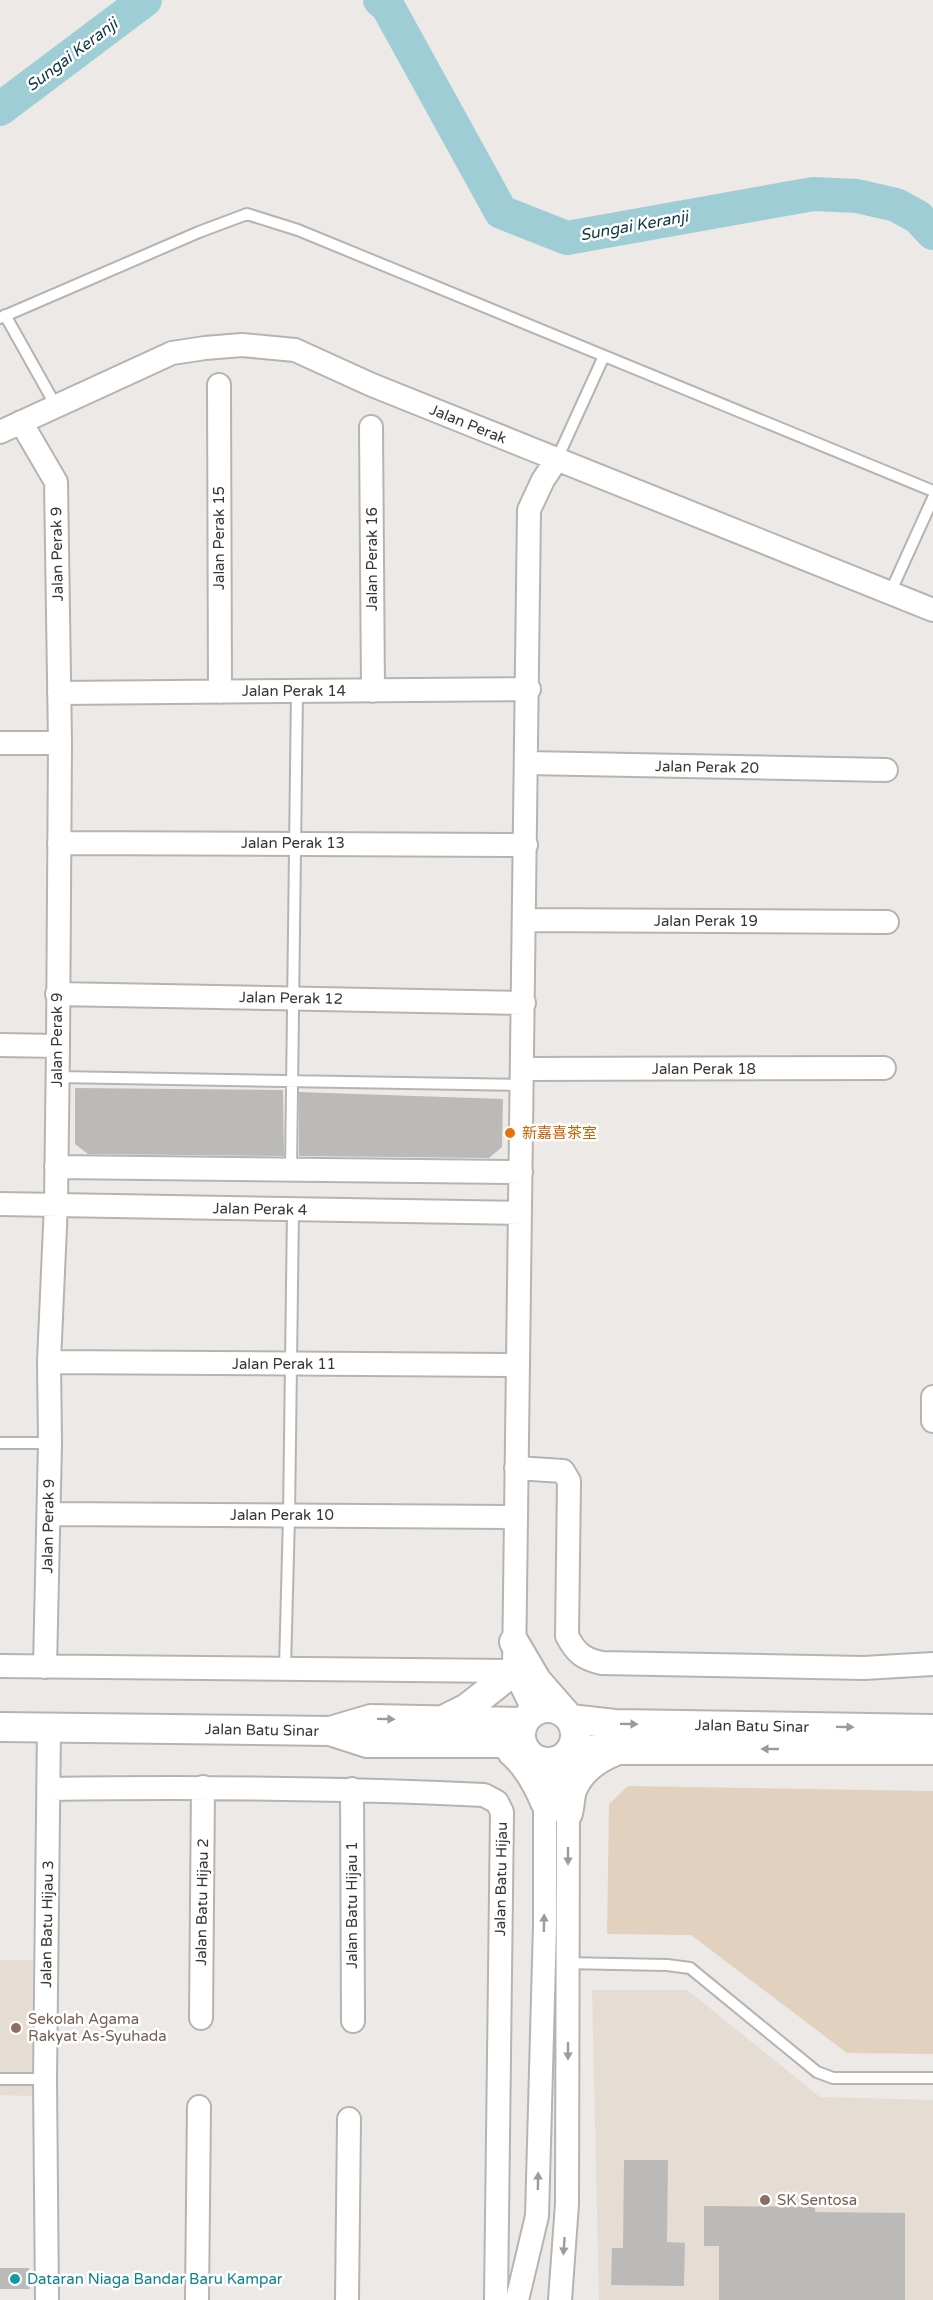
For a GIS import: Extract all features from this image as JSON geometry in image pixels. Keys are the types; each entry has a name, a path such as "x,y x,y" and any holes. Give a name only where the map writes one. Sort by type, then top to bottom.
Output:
{"street":[{"name":"Jalan Perak","path":"0,432 172,353 242,345 294,350 372,385 933,610"},
{"name":"Jalan Perak 15","path":"219,385 220,692"},
{"name":"Jalan Perak 9","path":"21,422 56,482 60,743 58,1077 56,1204 49,1362 50,1443 45,1666"},
{"name":"Jalan Perak 16","path":"371,427 373,691"},
{"path":"557,459 543,480 530,510 514,1671 518,1730 528,1754 560,1756"},
{"name":"Jalan Perak 14","path":"59,693 528,689"},
{"path":"0,743 60,743"},
{"name":"Jalan Perak 20","path":"527,763 886,770"},
{"name":"Jalan Perak 13","path":"59,843 526,845"},
{"name":"Jalan Perak 19","path":"525,920 887,922"},
{"name":"Jalan Perak 12","path":"57,994 524,1003"},
{"path":"0,1045 58,1046"},
{"name":"Jalan Perak 18","path":"523,1077 884,1068"},
{"path":"56,1167 521,1172"},
{"name":"Jalan Perak 4","path":"0,1203 520,1213"},
{"name":"Jalan Perak 11","path":"49,1362 518,1365"},
{"path":"933,1397 933,1421"},
{"path":"516,1468 563,1471 569,1481 567,1636 576,1653 587,1660 602,1663 864,1668 933,1664"},
{"name":"Jalan Perak 10","path":"49,1514 516,1517"},
{"path":"514,1642 537,1681 568,1716 575,1734 560,1756 543,1962 537,2216 517,2300"},
{"path":"0,1666 514,1671"},
{"path":"441,1721 467,1708 514,1671"},
{"path":"560,2300 567,2204 569,1963 557,1808 521,1760 510,1750 518,1730 550,1708 568,1716"},
{"name":"Jalan Batu Sinar","path":"568,1716 615,1724 933,1729"},
{"path":"330,1731 371,1719 441,1721 518,1730"},
{"name":"Jalan Batu Sinar","path":"0,1726 330,1731 367,1743 518,1730"},
{"name":"Jalan Batu Hijau 3","path":"47,2300 45,2079 49,1727"},
{"path":"557,1808 584,1772 606,1754 623,1748"},
{"name":"Jalan Batu Sinar","path":"560,1756 623,1748 933,1750"},
{"name":"Jalan Batu Hijau","path":"49,1789 203,1787 352,1789 484,1795 497,1802 502,1812 496,2300"},
{"name":"Jalan Batu Hijau 2","path":"201,2018 203,1787"},
{"name":"Jalan Batu Hijau 1","path":"352,1789 353,2021"},
{"path":"197,2300 199,2107"},
{"path":"347,2300 349,2119"}],"lane":[{"path":"56,406 3,316 247,214 298,230 933,491"},
{"path":"557,459 604,356"},
{"path":"890,593 933,498"},
{"path":"291,1170 297,691"},
{"path":"58,1077 292,1082 523,1077"},
{"path":"285,1668 293,1210"},
{"path":"0,1443 50,1443"},
{"path":"543,1962 667,1965 690,1968 817,2072 833,2078 933,2078"},
{"path":"0,2079 45,2079"}],"shaded area":[{"path":"628,1786 933,1791 933,2054 847,2053 691,1935 607,1934 609,1804"},
{"name":"Sekolah Agama Rakyat As-Syuhada","path":"0,1960 33,1960 32,2096 0,2095"},
{"name":"SK Sentosa","path":"592,1990 687,1990 820,2097 933,2100 933,2300 599,2300"}],"building":[{"path":"75,1088 283,1090 284,1156 88,1154 75,1144"},
{"path":"299,1092 503,1099 502,1147 489,1158 299,1156"},
{"path":"624,2160 668,2160 667,2242 685,2243 684,2286 611,2285 612,2248 623,2248"},
{"path":"704,2206 815,2207 815,2212 905,2213 905,2300 719,2300 719,2246 704,2246"},
{"name":"Dataran Niaga Bandar Baru Kampar","path":"0,2268 29,2268 30,2289 0,2289"}],"waterway":[{"name":"Sungai Keranji","path":"0,109 145,0"},
{"name":"Sungai Keranji","path":"380,0 388,7 501,212 567,238 813,194 857,196 896,205 918,217 933,233"}],"place":[{"name":"新嘉喜茶室","path":"510,1133"},
{"name":"Sekolah Agama Rakyat As-Syuhada","path":"16,2028"},
{"name":"SK Sentosa","path":"765,2200"},
{"name":"Dataran Niaga Bandar Baru Kampar","path":"15,2279"}]}
